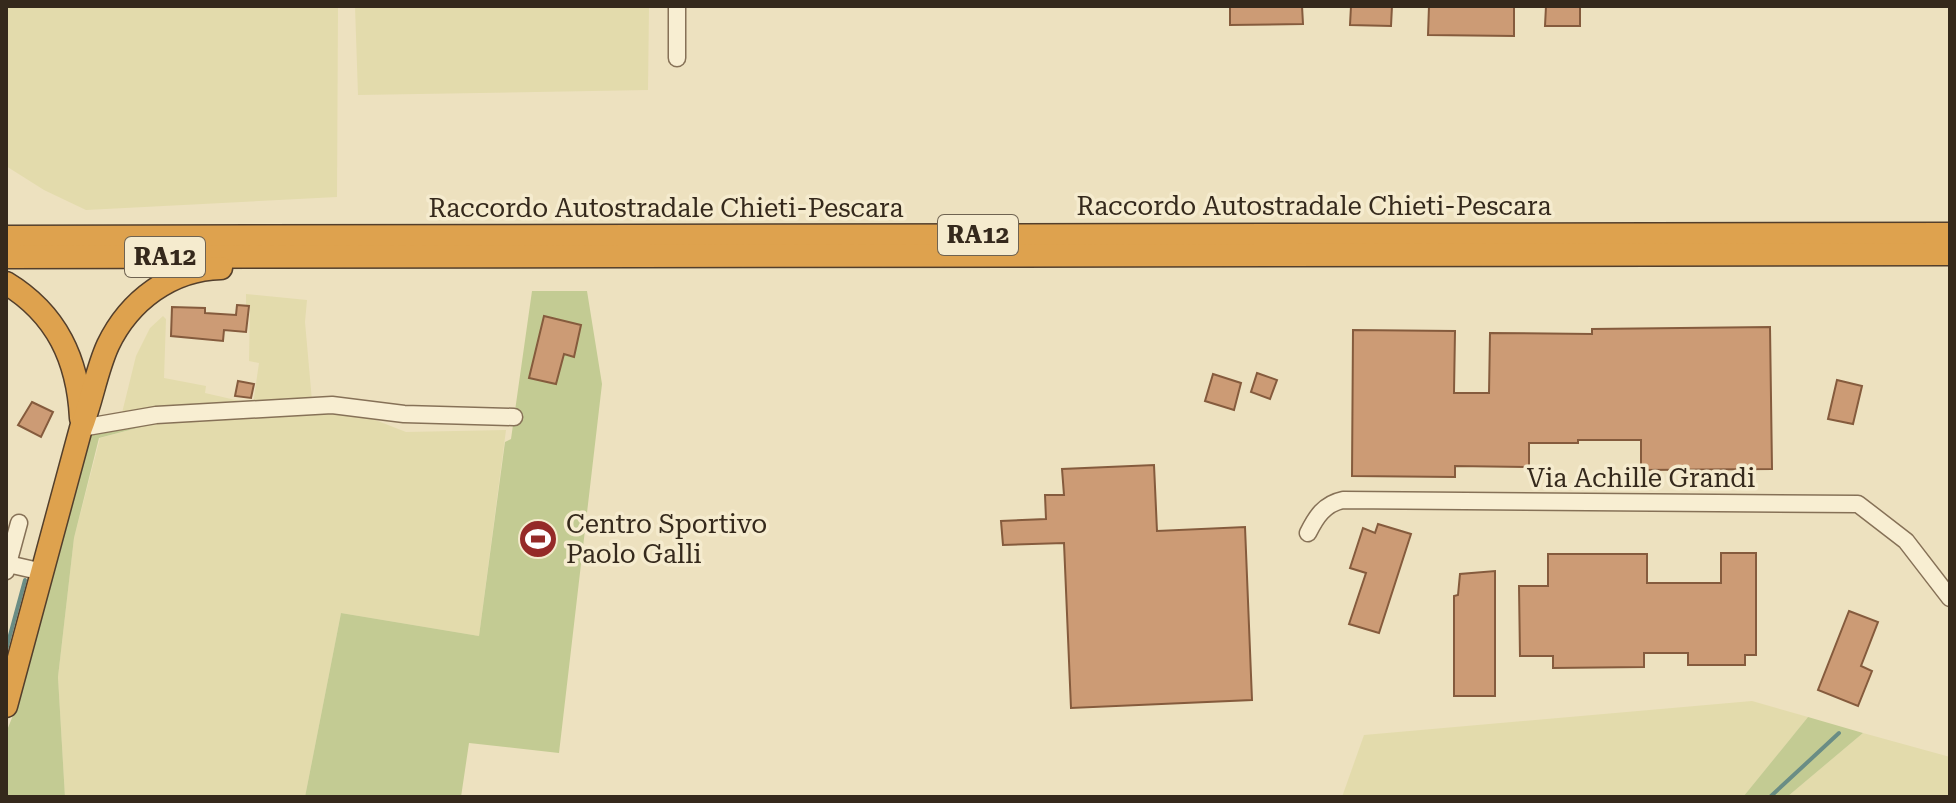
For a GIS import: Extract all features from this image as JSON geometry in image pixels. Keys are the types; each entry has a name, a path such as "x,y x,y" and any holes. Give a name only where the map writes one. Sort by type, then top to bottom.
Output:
{"highway":[{"name":"Raccordo Autostradale Chieti-Pescara","path":"6,237 1950,234"},
{"name":"Raccordo Autostradale Chieti-Pescara","path":"6,257 1950,254"},
{"path":"6,706 81,428 108,346 125,318 148,294 169,281 199,270 302,267 323,256"},
{"path":"6,283 34,304 51,323 67,349 76,374 81,428"}],"street":[{"path":"677,6 677,58"},
{"path":"6,295 51,323"},
{"path":"81,428 156,415 332,405 404,414 514,417"},
{"name":"Via Achille Grandi","path":"1308,533 1324,508 1332,502 1343,500 1858,504 1906,541 1950,598"},
{"path":"19,523 7,567 43,572"}],"shaded area":[{"path":"6,6 338,6 337,197 86,210 44,190 6,166"},
{"path":"355,6 649,6 648,90 358,95"},
{"path":"246,294 307,300 305,322 312,401 121,417 136,356 150,328 163,316 166,319 164,378 206,386 205,393 253,404 259,363 249,361 250,306 246,305"},
{"path":"293,413 360,414 406,432 506,430 479,636 341,613 305,797 65,797 58,677 74,538 100,438 160,422"},
{"path":"1752,701 1808,717 1743,797 1342,797 1364,735"},
{"path":"1863,733 1950,757 1950,797 1787,797"}],"green space":[{"name":"Centro Sportivo Paolo Galli","path":"532,291 587,291 602,384 559,753 469,743 461,797 305,797 341,613 479,636 505,442 511,439"},
{"path":"160,422 99,438 74,538 58,677 65,797 6,797 6,733 17,705 86,433"},
{"path":"1808,717 1863,733 1787,797 1743,797"}],"building":[{"path":"1230,6 1302,6 1303,24 1230,25"},
{"path":"1351,6 1392,6 1391,26 1350,25"},
{"path":"1429,6 1514,6 1514,36 1428,35"},
{"path":"1546,6 1580,6 1580,26 1545,26"},
{"path":"237,305 249,306 246,332 224,330 223,341 171,336 172,307 205,308 205,313 236,315"},
{"path":"544,316 581,325 574,357 564,354 556,384 529,378"},
{"path":"1770,327 1772,469 1641,470 1641,440 1578,440 1578,443 1529,443 1529,467 1455,466 1455,477 1352,476 1353,330 1455,331 1454,393 1489,393 1490,333 1592,334 1592,329"},
{"path":"1257,373 1277,380 1270,399 1251,392"},
{"path":"1213,374 1241,383 1234,410 1205,401"},
{"path":"1837,380 1862,386 1853,424 1828,419"},
{"path":"238,381 254,384 251,398 235,396"},
{"path":"32,402 53,412 41,437 18,425"},
{"path":"1154,465 1157,531 1245,527 1252,700 1071,708 1064,543 1003,545 1001,521 1046,519 1045,495 1064,495 1062,469"},
{"path":"1378,524 1411,534 1379,633 1349,624 1366,573 1350,568 1363,528 1375,533"},
{"path":"1721,553 1756,553 1756,655 1745,655 1745,665 1688,665 1688,653 1644,653 1644,667 1553,668 1553,656 1520,656 1519,586 1548,586 1548,554 1647,554 1647,583 1721,583"},
{"path":"1495,571 1495,696 1454,696 1454,596 1458,595 1460,574"},
{"path":"1849,611 1878,622 1861,666 1872,671 1858,706 1818,690"}],"waterway":[{"path":"6,650 25,580"},
{"path":"1770,797 1839,733"}],"place":[{"name":"Centro Sportivo Paolo Galli","path":"538,539"}]}
